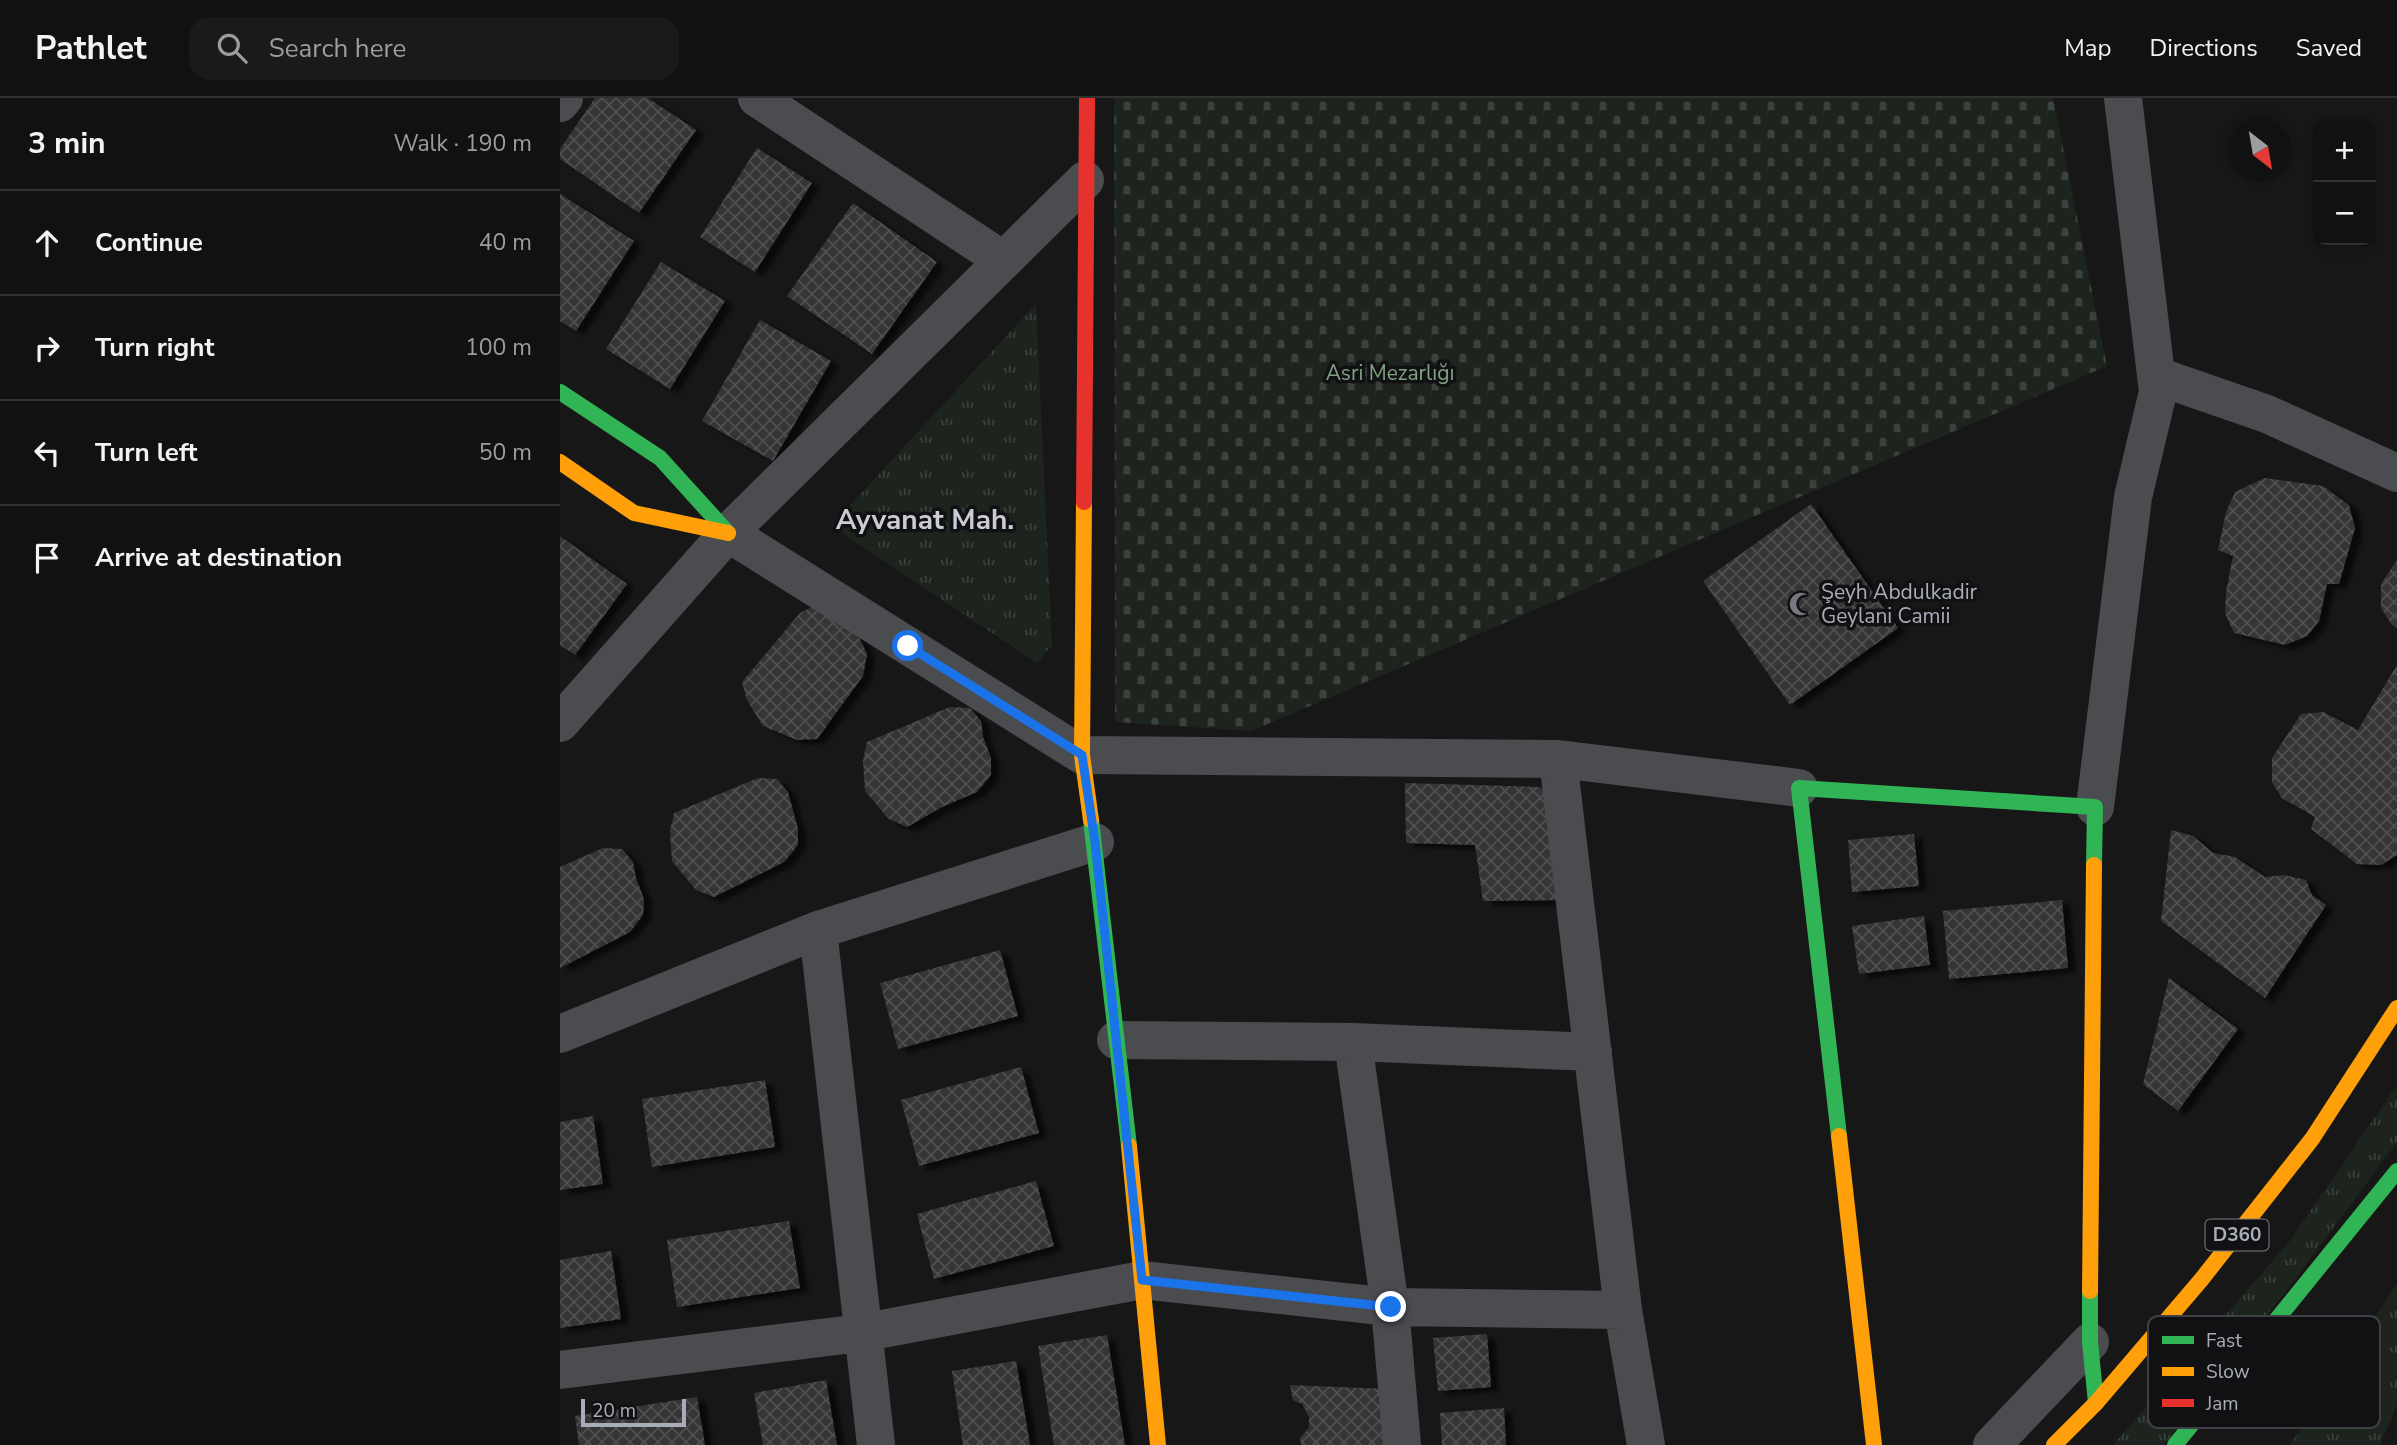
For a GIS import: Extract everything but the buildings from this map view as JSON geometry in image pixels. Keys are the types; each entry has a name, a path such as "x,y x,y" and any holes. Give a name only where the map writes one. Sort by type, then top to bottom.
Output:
{"main road":[{"path":"1087,98 1082,755 1095,842 1158,1445"},
{"path":"560,392 660,458 728,533"},
{"path":"560,461 634,513 728,533"},
{"path":"1874,1445 1799,788 2095,807 2090,1342 2096,1403"},
{"name":"D360","path":"2170,1316 2312,1139 2397,1008"},
{"path":"2280,1316 2397,1171"},
{"name":"D360","path":"2054,1445 2096,1403 2148,1342"},
{"path":"2175,1445 2189,1428"}],"street":[{"path":"560,103 564,98"},
{"path":"757,98 1003,260"},
{"path":"2095,807 2133,497 2158,392 2123,98"},
{"path":"560,723 728,533 1086,180"},
{"path":"2157,376 2267,414 2397,473"},
{"path":"728,533 1082,755 1558,760 1799,788"},
{"path":"1558,760 1623,1310 1646,1445"},
{"path":"560,1034 818,930 1095,842"},
{"path":"818,930 876,1445"},
{"path":"1116,1040 1353,1042 1593,1052"},
{"path":"1353,1042 1391,1307 1402,1445"},
{"path":"560,1370 862,1332 1142,1280 1391,1307 1623,1310"},
{"path":"1992,1445 2090,1342"}],"green space":[{"name":"Asri Mezarlığı","path":"1114,98 2053,98 2107,366 1251,731 1115,722"},
{"path":"1036,304 1052,645 1037,663 831,526"},
{"path":"2397,1085 2397,1142 2291,1285 2266,1316 2225,1316 2289,1242"},
{"path":"2397,1284 2397,1404 2380,1445 2290,1445 2301,1428 2380,1428 2380,1316 2376,1316"},
{"path":"2148,1405 2148,1428 2177,1428 2164,1445 2113,1445"}],"traffic: fast":[{"path":"560,392 660,458 728,533"},
{"path":"1839,1136 1799,788 2095,807 2094,865"},
{"path":"1091,820 1129,1146"},
{"path":"2280,1316 2397,1171"},
{"path":"2090,1291 2090,1342 2096,1403"},
{"path":"2175,1445 2189,1428"}],"traffic: slow":[{"path":"560,462 634,513 728,533"},
{"path":"1084,502 1082,755 1091,820"},
{"path":"2090,1291 2094,865"},
{"path":"2170,1316 2312,1139 2397,1008"},
{"path":"1839,1136 1874,1445"},
{"path":"1129,1146 1158,1445"},
{"path":"2054,1445 2096,1403 2148,1342"}],"traffic: jam":[{"path":"1084,502 1087,98"}],"place":[{"name":"Şeyh Abdulkadir Geylani Camii","path":"1801,604"}],"district":[{"name":"Ayvanat Mah.","path":"925,520"}],"route":[{"path":"908,646 1082,755 1095,842 1142,1280 1391,1307"}]}
